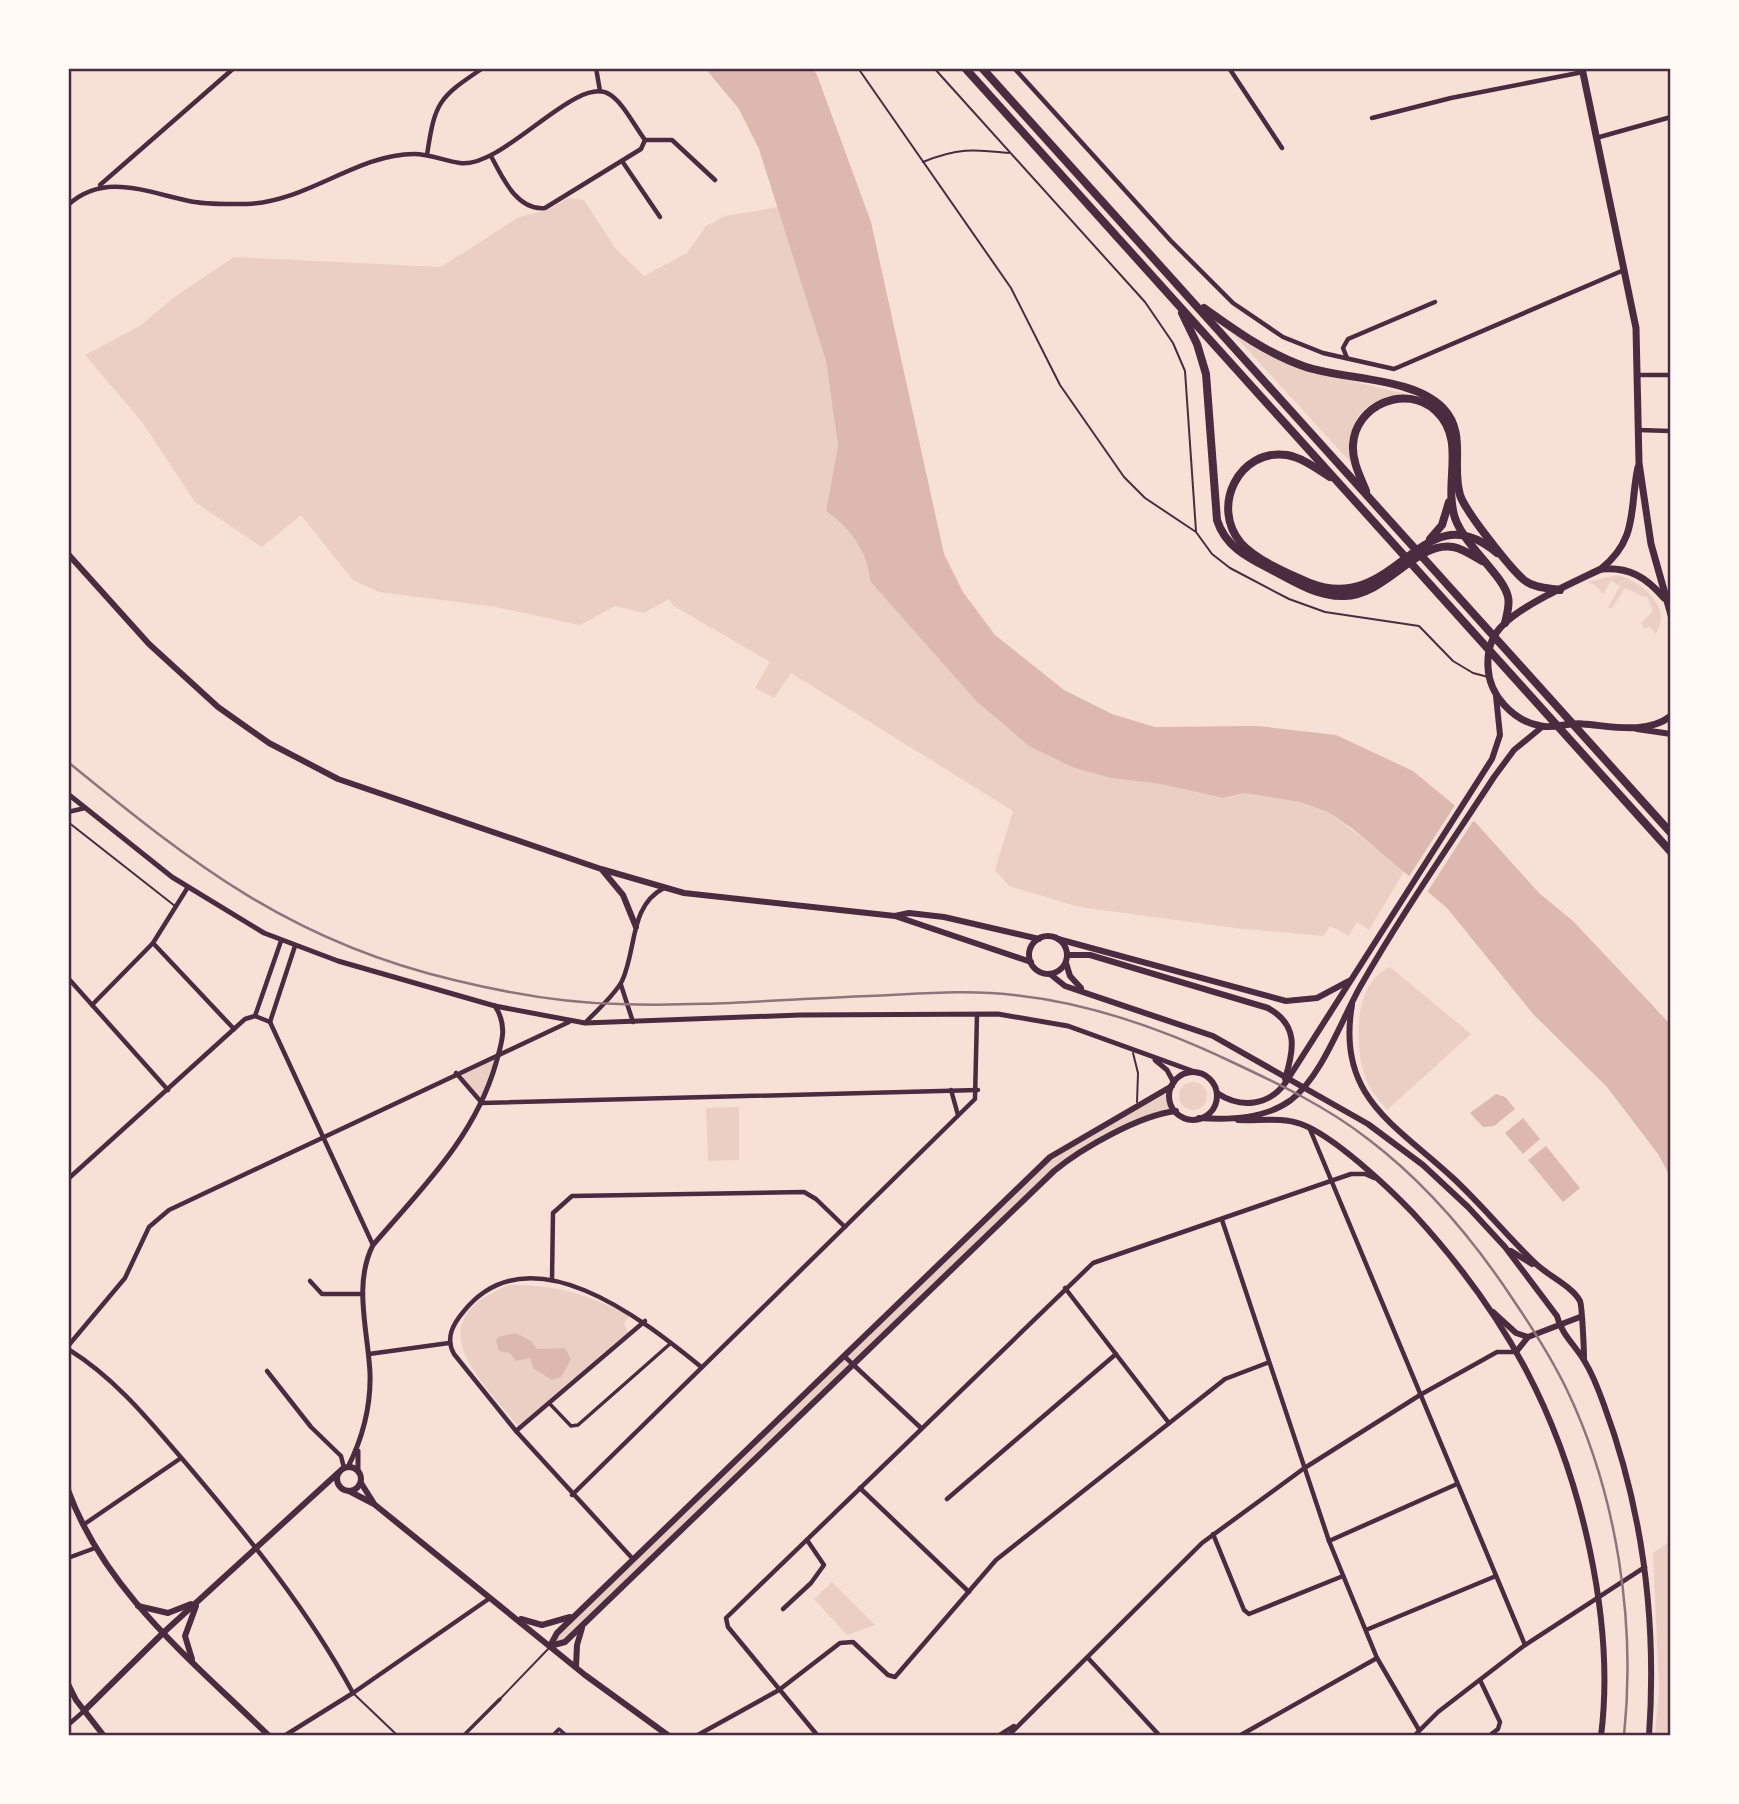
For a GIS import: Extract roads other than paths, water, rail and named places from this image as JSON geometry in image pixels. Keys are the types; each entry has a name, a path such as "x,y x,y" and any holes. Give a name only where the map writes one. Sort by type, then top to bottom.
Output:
{"highway":[{"path":"965,68 1671,852"},
{"path":"982,68 1671,832"},
{"path":"1582,70 1636,328 1639,463 1651,544 1671,615"},
{"path":"1190,299 1245,337 1291,361 1346,377 1412,390 1437,403 1447,413 1457,437 1461,498 1507,562"},
{"path":"1178,304 1197,344 1206,374 1217,520 1223,534 1238,551 1305,587 1344,596 1380,586 1423,554 1439,547 1456,547 1482,561"},
{"path":"1369,497 1355,463 1354,435 1361,420 1374,407 1400,398 1428,405 1445,422 1452,445 1451,492 1455,520 1508,595 1505,622"},
{"path":"1338,482 1288,455 1257,459 1238,475 1232,485 1227,506 1232,529 1240,542 1256,555 1310,583 1337,590 1371,583 1429,541 1451,534 1463,534 1485,543 1532,584 1560,590"},
{"path":"1639,463 1629,532 1615,558 1601,569 1505,622 1490,642 1489,677 1496,696 1510,710 1542,727 1578,723 1635,728 1657,724 1671,716"},
{"path":"1429,541 1446,517 1451,492"},
{"path":"1601,569 1635,573 1653,584 1665,599"}],"main road":[{"path":"68,554 149,644 185,679 252,732 289,755 359,787 664,888 684,893 895,916 1031,962"},
{"path":"550,1646 557,1633 632,1558 1050,1157 1135,1110 1185,1074 1198,1073 1209,1078 1217,1093 1232,1101 1255,1103 1272,1097 1283,1087 1484,771 1500,735 1496,696"},
{"path":"1233,1119 1270,1111 1296,1095 1314,1074 1380,955 1494,777 1514,750 1542,727"},
{"path":"1635,728 1671,734"},
{"path":"601,869 623,895 636,927"},
{"path":"895,916 909,914 944,917 1039,939 1048,936 1270,998 1317,998 1350,980"},
{"path":"1039,939 1030,952 1031,962 1038,971 1050,974 1061,984 1083,989 1213,1036 1319,1095 1368,1124 1415,1158 1462,1201 1505,1247 1557,1317 1584,1361 1598,1389 1628,1475 1647,1566 1651,1665 1649,1736"},
{"path":"1058,939 1065,946 1070,976 1083,989"},
{"path":"1067,959 1101,958 1242,999 1275,1012 1286,1021 1293,1040 1292,1059 1283,1087"},
{"path":"1050,974 1059,971 1067,959"},
{"path":"1353,1000 1349,1042 1355,1075 1363,1091 1381,1116 1454,1178 1540,1268"},
{"path":"1173,1084 1170,1099 1176,1111 1186,1118 1286,1120 1309,1127 1383,1183 1436,1238 1491,1311 1547,1409 1580,1508 1598,1595 1605,1668 1601,1736"},
{"path":"1199,1118 1213,1109 1217,1093"},
{"path":"550,1646 565,1642 1060,1166 1150,1117 1176,1111"},
{"path":"1505,1247 1540,1268 1578,1297 1582,1305 1580,1317 1584,1361"},
{"path":"1491,1311 1516,1333 1528,1337"},
{"path":"1516,1352 1528,1337 1580,1317"},
{"path":"84,1711 163,1633 346,1467 358,1470 361,1483 374,1504"},
{"path":"338,1473 337,1481 346,1491"},
{"path":"346,1491 361,1483"},
{"path":"325,1488 346,1491 374,1504 576,1667 669,1736"},
{"path":"68,1490 82,1526 95,1548 137,1606 269,1736"},
{"path":"137,1606 168,1614 199,1600"},
{"path":"192,1660 185,1636 199,1600"},
{"path":"515,1616 542,1625 575,1615"},
{"path":"576,1667 578,1639 585,1622"},
{"path":"68,1684 84,1711 104,1736"}],"street":[{"path":"68,205 98,186 234,68"},
{"path":"428,155 433,114 456,86 483,68"},
{"path":"596,68 600,91"},
{"path":"1014,68 1171,241 1233,303 1283,337 1323,353 1394,369 1624,270"},
{"path":"1229,68 1282,148"},
{"path":"1373,118 1582,70"},
{"path":"98,186 135,188 192,201 251,204 285,199 378,161 412,154 461,163 491,156 580,97 600,91 612,95 645,140"},
{"path":"1596,138 1671,117"},
{"path":"491,156 514,194 532,208 538,209 545,208 622,161 640,149 645,140"},
{"path":"645,140 672,140 715,180"},
{"path":"622,161 660,217"},
{"path":"1347,359 1343,348 1348,339 1435,302"},
{"path":"1638,375 1671,376"},
{"path":"1638,430 1671,431"},
{"path":"68,794 188,887 221,909 281,941 495,1006 585,1023 800,1015 1016,1016 1068,1026 1198,1073"},
{"path":"68,812 85,808"},
{"path":"92,1005 153,943 188,887"},
{"path":"585,1023 621,984 645,902 664,888"},
{"path":"255,1016 281,941"},
{"path":"153,943 234,1029"},
{"path":"295,946 270,1021 373,1245"},
{"path":"68,978 168,1090"},
{"path":"621,984 633,1022"},
{"path":"358,1470 358,1448 369,1397 364,1270 373,1245 457,1146 482,1103 498,1054 503,1026 495,1006"},
{"path":"572,1495 975,1098 978,1090 978,1014"},
{"path":"68,1179 245,1019 255,1016 270,1021"},
{"path":"353,1693 304,1611 258,1548 124,1391 69,1351 125,1278 143,1237 157,1219 221,1183 569,1022"},
{"path":"1146,1055 1162,1065 1173,1084"},
{"path":"456,1073 482,1103"},
{"path":"951,1090 958,1115"},
{"path":"482,1103 978,1090"},
{"path":"1309,1127 1525,1645"},
{"path":"818,1736 728,1627 726,1618 1096,1261 1358,1173 1383,1183"},
{"path":"552,1280 553,1213 572,1196 804,1192 816,1199 845,1227"},
{"path":"1222,1219 1267,1363 1329,1541 1377,1658 1419,1730"},
{"path":"632,1558 516,1431 454,1354 449,1343 457,1319 482,1293 494,1285 510,1279 552,1280 570,1285 645,1321 700,1366"},
{"path":"310,1281 322,1294 363,1294"},
{"path":"1065,1288 1169,1423"},
{"path":"516,1431 645,1321"},
{"path":"369,1354 449,1343"},
{"path":"549,1403 565,1422 571,1426 578,1425 671,1343"},
{"path":"1008,1736 1018,1723 1213,1534 1303,1469 1420,1395 1497,1352 1516,1352"},
{"path":"947,1499 1116,1354"},
{"path":"844,1356 921,1428"},
{"path":"696,1736 779,1690 840,1643 853,1642 888,1675 895,1677 996,1560 1234,1373 1267,1363"},
{"path":"267,1371 311,1427 341,1456 346,1467"},
{"path":"346,1467 358,1448"},
{"path":"82,1526 181,1458"},
{"path":"1329,1541 1457,1483"},
{"path":"860,1488 968,1592"},
{"path":"1213,1534 1244,1611 1249,1614 1343,1576"},
{"path":"783,1609 811,1583 824,1564 807,1540"},
{"path":"68,1558 95,1548"},
{"path":"1414,1736 1480,1679 1525,1645 1598,1595 1647,1566"},
{"path":"1366,1630 1496,1576"},
{"path":"284,1736 353,1693 491,1597"},
{"path":"1088,1658 1160,1736"},
{"path":"1239,1736 1377,1658"},
{"path":"1480,1679 1500,1722 1498,1729 1489,1736"},
{"path":"463,1736 500,1699"},
{"path":"68,1725 84,1711"},
{"path":"998,1736 1018,1723"},
{"path":"552,1736 559,1728 567,1736"}],"lane":[{"path":"858,68 1016,295 1045,359 1124,477 1145,498 1196,532 1212,554 1230,568 1289,599 1325,612 1419,626 1453,661 1473,673 1489,677"},
{"path":"934,68 1145,302 1173,343 1185,371 1196,532"},
{"path":"922,162 952,150 968,148 1010,153"},
{"path":"68,822 176,906"},
{"path":"1131,1049 1138,1073 1135,1110"},
{"path":"500,1699 550,1646"},
{"path":"353,1693 398,1736"}],"railway":[{"path":"68,762 159,834 248,895 343,944 396,964 494,989 598,1003 712,1004 960,992 1043,999 1099,1011 1153,1028 1267,1079 1336,1117 1410,1174 1466,1235 1528,1322 1567,1390 1599,1472 1619,1559 1627,1648 1624,1736"}]}
